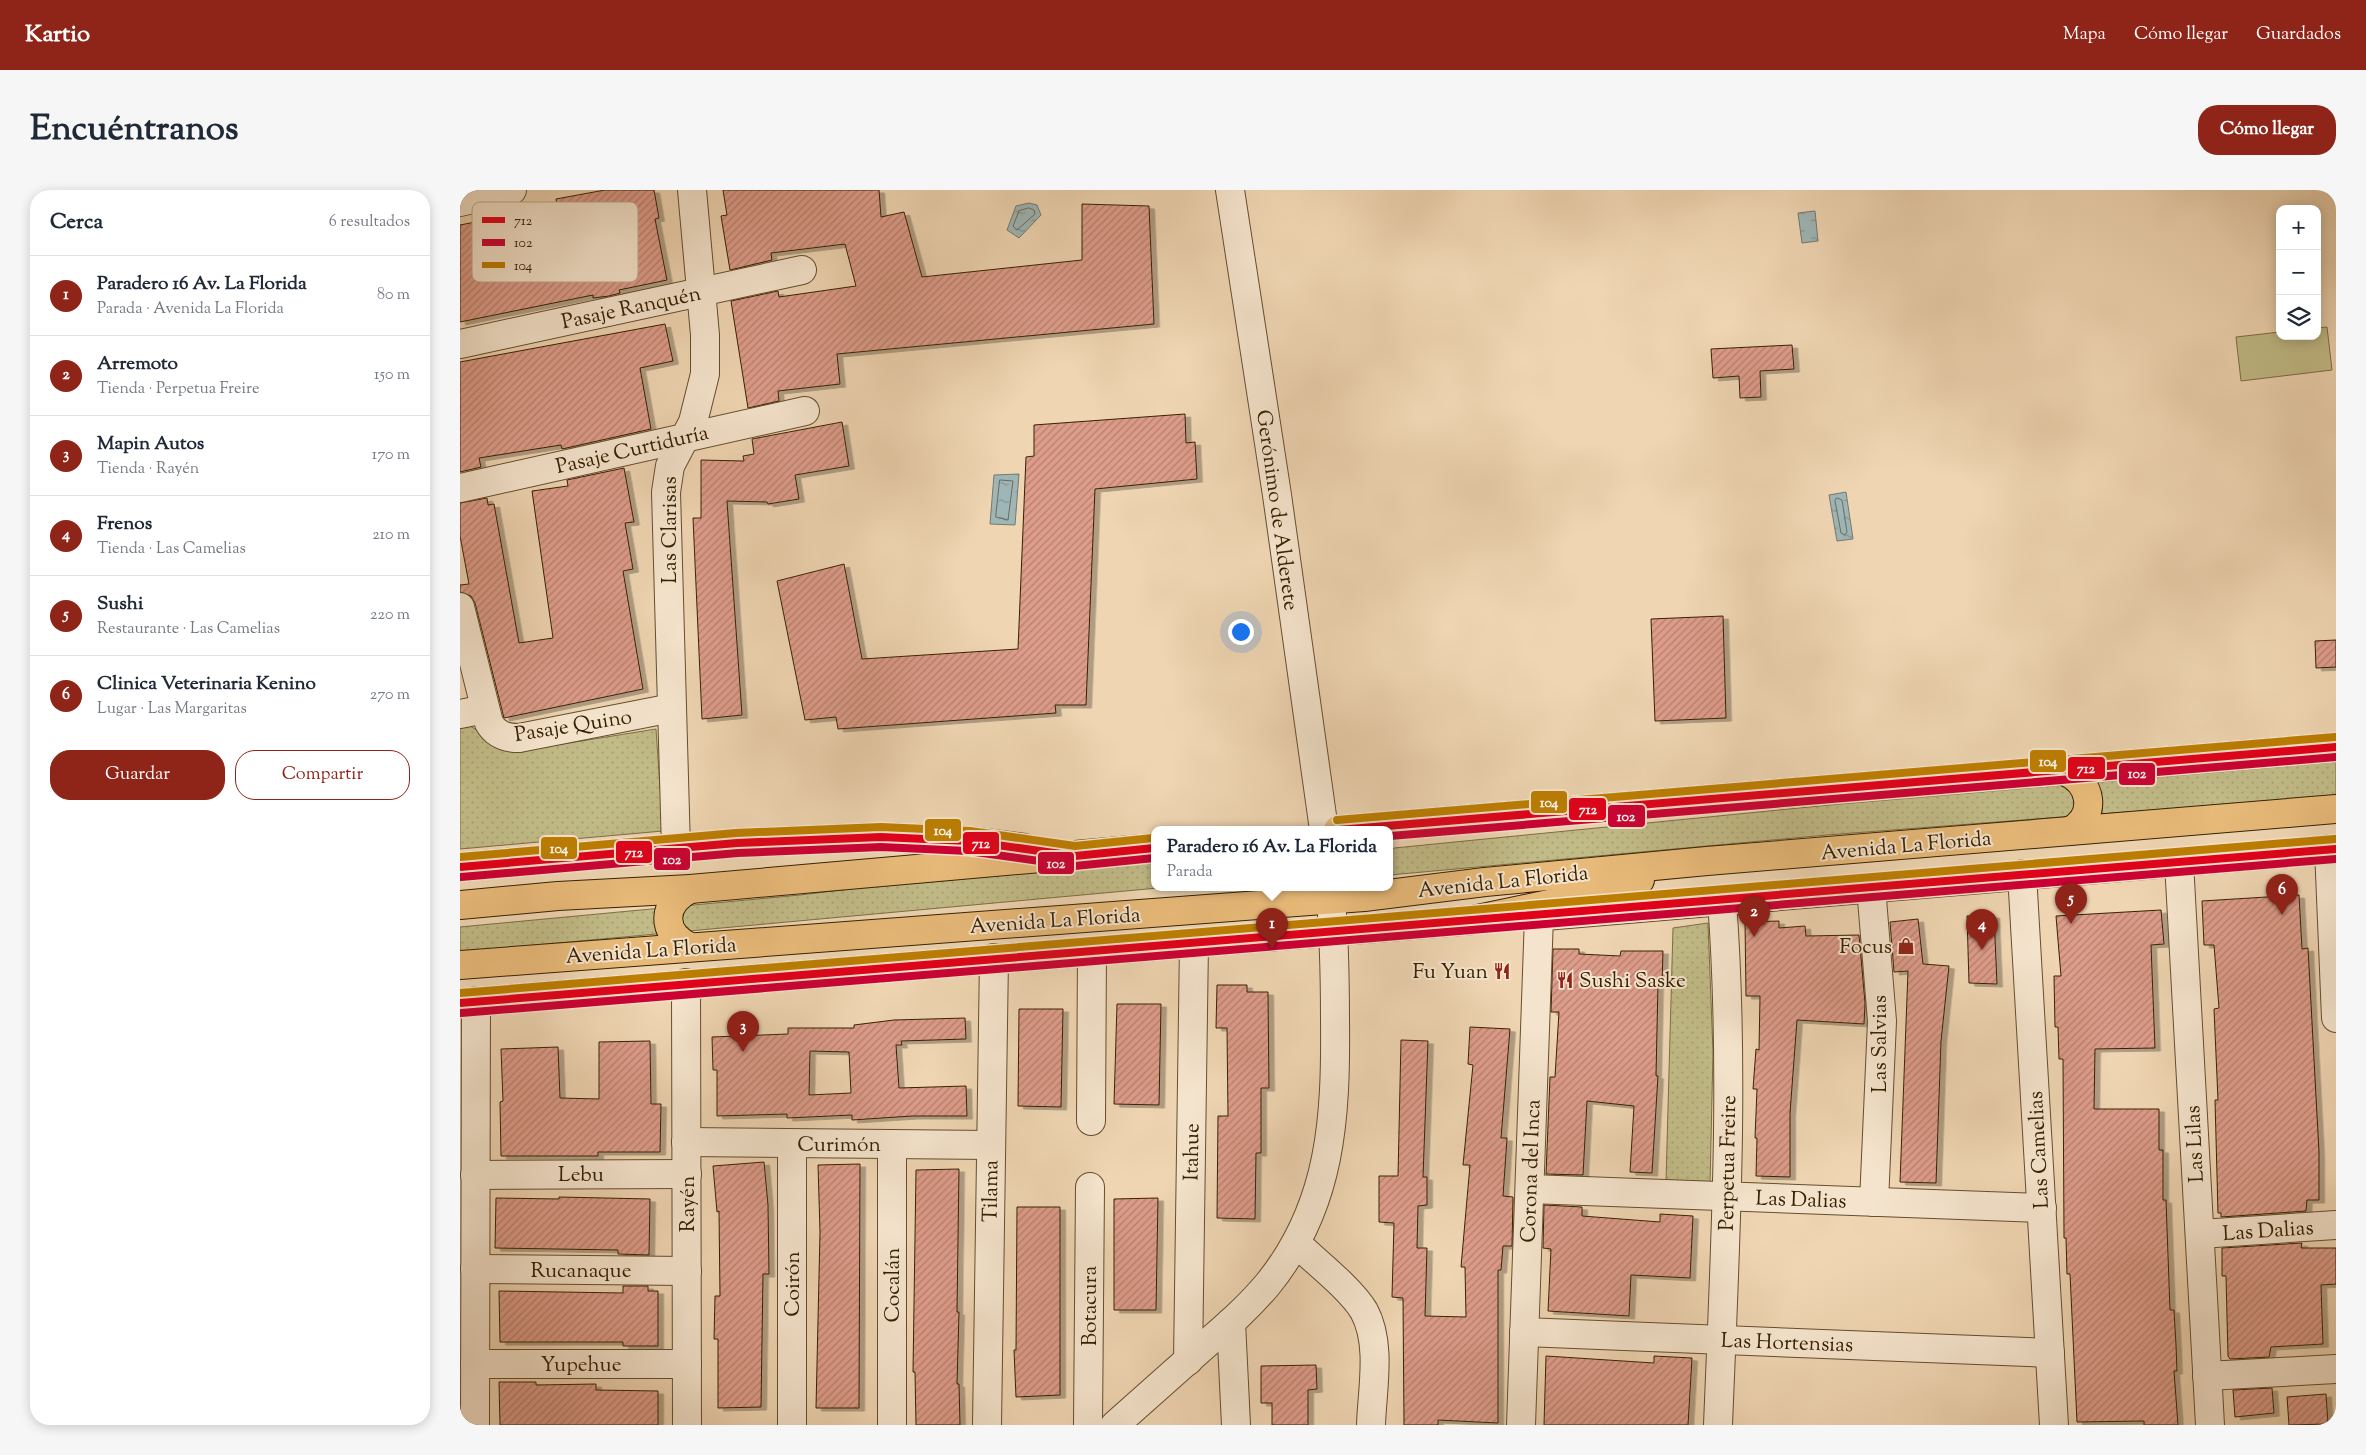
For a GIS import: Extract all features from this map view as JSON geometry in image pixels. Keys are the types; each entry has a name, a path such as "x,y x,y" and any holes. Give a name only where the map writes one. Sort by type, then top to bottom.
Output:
{"main road":[{"path":"1387,826 2336,747"},
{"path":"2064,771 2077,777 2083,784 2089,801 2084,819 2070,832"},
{"name":"Avenida La Florida","path":"1393,889 2336,809"},
{"path":"881,837 969,841 1075,856"},
{"path":"460,905 558,896 690,889 1151,848"},
{"path":"1473,920 1568,900 1707,861"},
{"path":"690,889 673,901 669,910 668,920 674,937 690,947"},
{"name":"Avenida La Florida","path":"460,965 896,932 1368,891"},
{"name":"Avenida La Florida","path":"468,1002 1473,920"},
{"path":"896,932 1092,951"}],"street":[{"path":"460,202 512,190"},
{"name":"Las Clarisas","path":"676,849 667,479 670,466 698,407 705,374 706,354 692,190"},
{"name":"Gerónimo de Alderete","path":"1230,190 1277,495 1323,826"},
{"name":"Pasaje Ranquén","path":"460,344 802,270"},
{"name":"Pasaje Curtiduría","path":"460,488 805,411"},
{"name":"Pasaje Quino","path":"460,607 473,711 492,729 504,737 519,738 672,708"},
{"path":"460,867 780,841 881,837"},
{"path":"2332,849 2336,1018"},
{"name":"Avenida La Florida","path":"1473,920 1722,901 2332,849"},
{"name":"Las Lilas","path":"2180,862 2210,1425"},
{"name":"Las Camelias","path":"2022,874 2054,1425"},
{"name":"Las Salvias","path":"1871,887 1882,1021 1874,1202"},
{"path":"1120,1423 1231,1322 1267,1286 1296,1243 1320,1184 1333,1122 1336,1090 1334,932 1330,894"},
{"name":"Perpetua Freire","path":"1718,1425 1726,1196 1728,1026 1722,901"},
{"name":"Corona del Inca","path":"1521,1425 1539,916"},
{"name":"Itahue","path":"1188,1360 1194,943"},
{"path":"1091,1121 1092,951"},
{"name":"Tilama","path":"987,1425 994,958"},
{"name":"Rayén","path":"686,983 687,1425"},
{"path":"468,1002 475,1175 475,1425"},
{"name":"Curimón","path":"686,1142 991,1145"},
{"name":"Coirón","path":"792,1144 792,1425"},
{"name":"Cocalán","path":"892,1144 892,1425"},
{"name":"Lebu","path":"475,1175 687,1174"},
{"name":"Botacura","path":"1088,1425 1090,1188"},
{"name":"Las Dalias","path":"1530,1189 2042,1208"},
{"name":"Las Dalias","path":"2200,1234 2336,1224"},
{"path":"1296,1243 1354,1298 1363,1311 1369,1325 1374,1353 1371,1425"},
{"name":"Rucanaque","path":"475,1270 687,1270"},
{"path":"1231,1322 1236,1425"},
{"name":"Las Hortensias","path":"1524,1332 2050,1353"},
{"name":"Yupehue","path":"475,1364 687,1364"},
{"path":"2207,1376 2336,1369"}],"shaded area":[{"path":"2327,327 2332,370 2241,381 2236,337 2276,332 2276,340 2321,340 2321,328"},
{"path":"470,726 513,752 656,729 663,831 460,849 460,728"},
{"path":"2336,762 2336,796 1827,835 1393,875 1394,848 1840,804"},
{"path":"1151,858 1151,889 460,952 460,927 800,895 1032,867"},
{"path":"1708,923 1713,1052 1710,1185 1666,1181 1673,928"}],"water":[{"path":"1029,203 1037,205 1041,215 1019,238 1007,230 1016,206"},
{"path":"1815,211 1818,241 1802,243 1798,213"},
{"path":"1019,474 1015,525 990,524 994,475"},
{"path":"1846,492 1853,539 1837,541 1829,495"}],"building":[{"path":"605,190 654,190 659,218 655,219 667,280 619,290 620,293 609,296 593,298 593,295 460,322 460,225 472,223 472,282 638,282 638,202 556,202 556,199"},
{"path":"723,190 879,190 881,217 904,212 922,277 1082,260 1082,204 1149,206 1154,324 837,354 840,384 778,391 779,401 748,408 731,301 778,291 779,297 856,286 845,244 771,253 772,260 730,270 721,216 727,215"},
{"path":"665,324 673,361 640,368 651,429 562,449 561,445 479,458 481,467 460,472 460,362"},
{"path":"1792,345 1794,369 1760,371 1761,397 1740,398 1739,376 1713,378 1711,349"},
{"path":"1185,414 1186,443 1195,442 1197,479 1095,489 1086,705 1055,705 1056,713 838,729 836,717 805,720 777,581 844,564 862,659 1018,649 1026,457 1034,456 1034,425"},
{"path":"842,422 849,466 795,475 799,499 768,504 767,502 727,501 742,715 702,719 693,518 701,518 701,460 744,461 743,456 754,454 752,439"},
{"path":"624,468 634,522 625,523 633,569 623,571 643,689 504,718 475,603 471,596 460,592 460,585 469,584 460,536 460,503 487,498 488,505 494,504 519,643 553,638 532,491 568,486 567,480"},
{"path":"1723,616 1726,718 1655,721 1651,619"},
{"path":"2336,640 2336,667 2316,668 2315,641"},
{"path":"2299,895 2302,949 2308,948 2319,1152 2319,1200 2307,1200 2306,1211 2221,1217 2221,1213 2218,1213 2215,1100 2218,1100 2214,1009 2219,1008 2214,945 2204,945 2202,901"},
{"path":"2161,910 2164,944 2151,945 2155,1048 2095,1049 2094,1109 2159,1109 2159,1150 2163,1150 2163,1200 2166,1200 2170,1310 2174,1310 2177,1371 2174,1371 2178,1425 2144,1425 2144,1421 2077,1422 2070,1274 2067,1274 2066,1238 2064,1238 2063,1059 2059,1059 2058,1027 2055,1027 2054,976 2061,976 2056,916"},
{"path":"1994,915 1997,984 1969,983 1967,916"},
{"path":"1918,919 1923,964 1949,966 1941,1041 1936,1183 1900,1182 1908,971 1894,972 1890,922"},
{"path":"1779,921 1779,928 1805,926 1806,936 1859,935 1865,1003 1864,1024 1797,1020 1790,1113 1790,1177 1756,1176 1757,1089 1753,1089 1756,1049 1759,1050 1760,996 1746,996 1745,922"},
{"path":"1553,949 1579,949 1579,954 1620,956 1621,951 1663,951 1662,984 1658,984 1656,1076 1658,1076 1652,1173 1630,1172 1634,1106 1587,1101 1583,1175 1546,1174 1550,1077 1555,1077 1559,1012 1551,1012"},
{"path":"1217,985 1247,985 1247,992 1268,992 1269,1088 1261,1088 1261,1153 1256,1153 1255,1219 1217,1218 1218,1116 1228,1116 1227,1028 1216,1028"},
{"path":"1117,1004 1161,1004 1159,1105 1114,1104"},
{"path":"1019,1009 1063,1009 1061,1107 1018,1106"},
{"path":"965,1018 966,1039 901,1041 902,1045 896,1045 899,1088 966,1086 967,1116 912,1116 852,1120 852,1115 787,1118 787,1114 717,1116 717,1070 713,1070 712,1037 788,1034 788,1028 854,1028 854,1025 894,1020","holes":["810,1051 849,1052 851,1093 809,1095"]},
{"path":"1470,1027 1510,1029 1501,1138 1507,1138 1503,1196 1513,1197 1512,1246 1503,1246 1501,1270 1498,1270 1498,1423 1438,1420 1438,1425 1404,1425 1403,1298 1392,1297 1394,1223 1379,1222 1379,1176 1398,1176 1401,1040 1428,1041 1423,1177 1427,1177 1427,1205 1418,1206 1417,1248 1427,1248 1425,1316 1466,1317 1465,1267 1461,1267 1470,1165 1463,1165 1473,1065 1468,1064"},
{"path":"650,1041 651,1104 661,1104 660,1152 598,1152 598,1156 501,1156 500,1102 503,1101 501,1049 558,1047 560,1098 599,1099 599,1042"},
{"path":"764,1162 768,1205 769,1274 763,1274 761,1407 718,1408 718,1339 714,1339 715,1296 720,1296 719,1211 717,1212 713,1166"},
{"path":"860,1164 859,1408 816,1408 820,1232 818,1165"},
{"path":"959,1169 957,1384 959,1384 960,1425 916,1425 915,1372 913,1372 916,1170"},
{"path":"559,1197 650,1199 649,1255 618,1254 618,1250 495,1248 496,1198 559,1199"},
{"path":"1158,1198 1156,1310 1114,1310 1114,1199"},
{"path":"1544,1205 1582,1207 1582,1216 1660,1222 1660,1214 1693,1216 1690,1278 1631,1275 1629,1316 1548,1311 1551,1249 1543,1248"},
{"path":"1017,1207 1060,1207 1060,1395 1016,1397 1014,1350 1016,1350"},
{"path":"2302,1243 2301,1248 2336,1248 2336,1284 2321,1285 2323,1344 2271,1347 2269,1357 2230,1359 2228,1356 2226,1276 2222,1276 2222,1248"},
{"path":"623,1286 648,1286 648,1291 658,1291 658,1346 623,1346 623,1342 500,1342 499,1291 623,1293"},
{"path":"1546,1356 1654,1363 1654,1356 1692,1358 1688,1425 1544,1425"},
{"path":"1316,1365 1317,1389 1308,1390 1308,1425 1272,1425 1272,1403 1261,1403 1261,1366"},
{"path":"499,1382 536,1382 536,1385 596,1384 596,1390 658,1391 658,1425 500,1425"},
{"path":"2272,1388 2274,1413 2235,1417 2233,1390"},
{"path":"2326,1394 2328,1424 2289,1425 2287,1397"}],"transit line":[{"name":"104","path":"1337,820 2335,737"},
{"name":"712","path":"1386,826 2336,747"},
{"name":"102","path":"1393,836 2336,757"},
{"name":"104","path":"460,857 736,833 881,827 970,831 1075,846 1151,838"},
{"name":"712","path":"460,867 737,843 881,837 969,841 1075,856 1151,848"},
{"name":"104","path":"460,993 2335,839"},
{"name":"102","path":"461,877 738,853 881,847 968,851 1075,866 1151,858"},
{"name":"712","path":"460,1003 2336,849"},
{"name":"102","path":"461,1013 2336,859"}],"place":[{"name":"Clinica Veterinaria Kenino","path":"2282,915"},
{"name":"Sushi","path":"2071,924"},
{"name":"Arremoto","path":"1754,937"},
{"name":"Focus","path":"1906,946"},
{"name":"Paradero 16 Av. La Florida","path":"1272,949"},
{"name":"Frenos","path":"1982,950"},
{"name":"Fu Yuan","path":"1502,971"},
{"name":"Sushi Saske","path":"1565,980"},
{"name":"Mapin Autos","path":"743,1052"}]}
